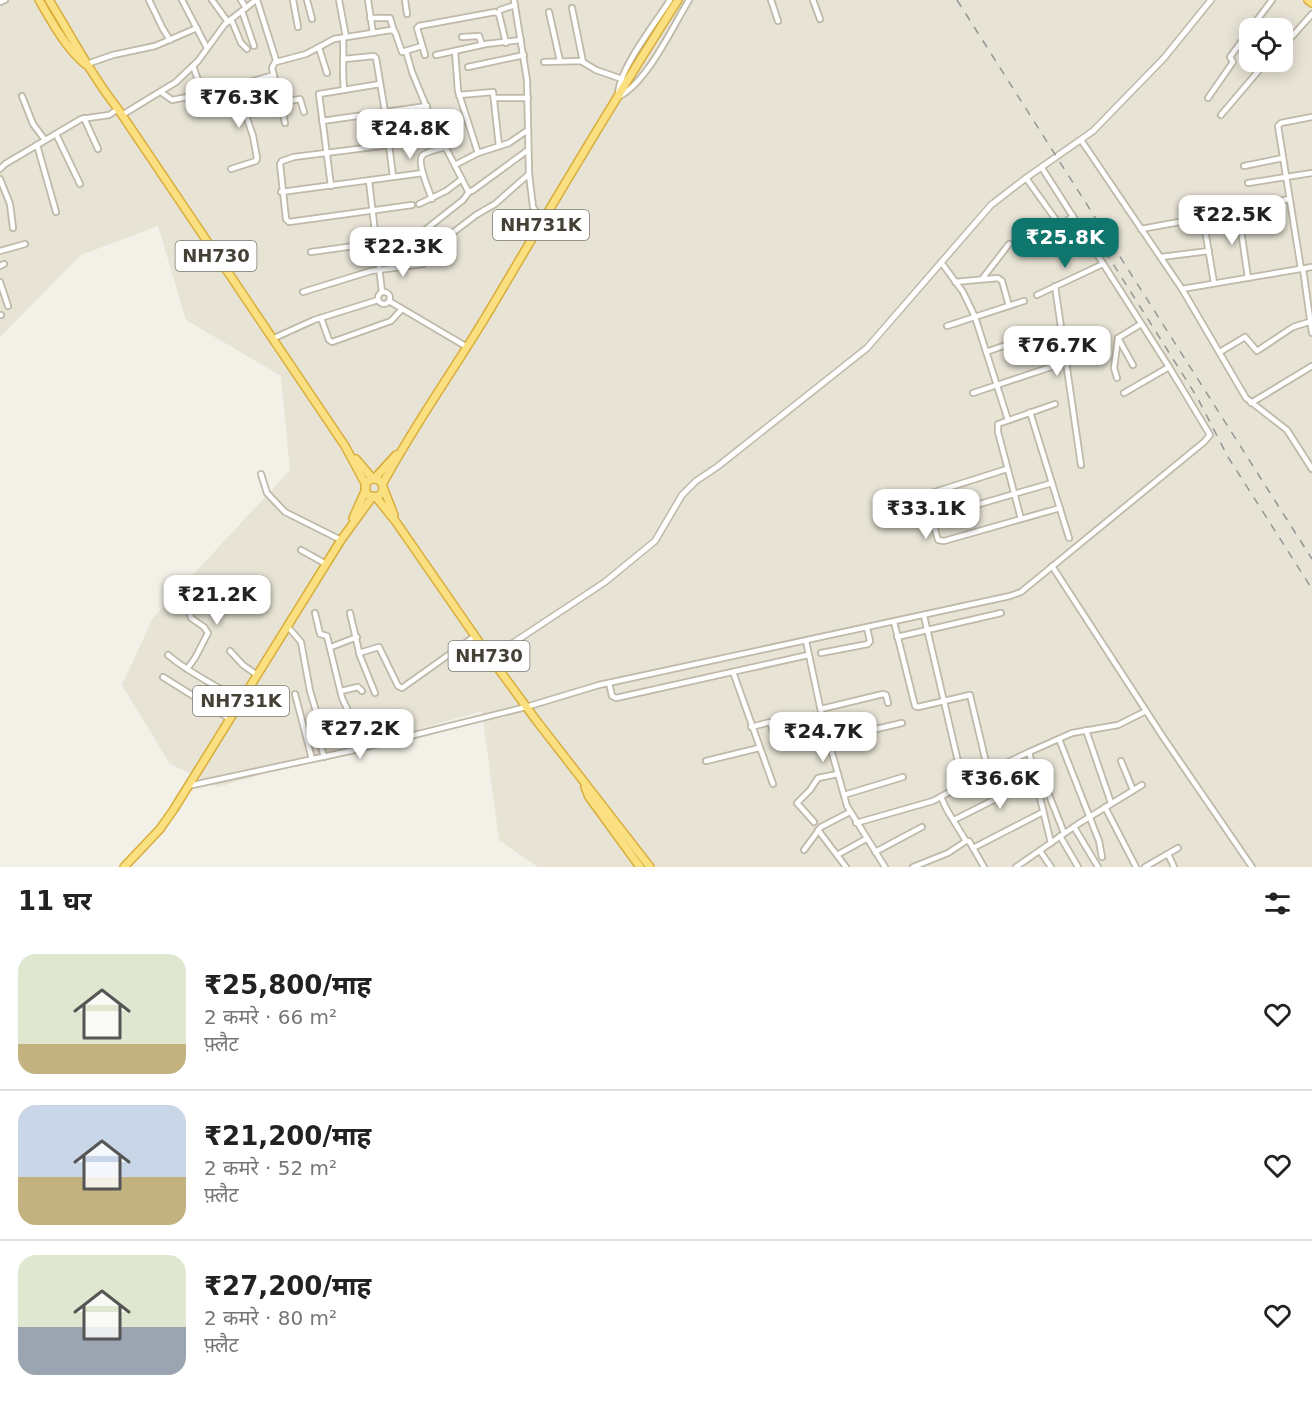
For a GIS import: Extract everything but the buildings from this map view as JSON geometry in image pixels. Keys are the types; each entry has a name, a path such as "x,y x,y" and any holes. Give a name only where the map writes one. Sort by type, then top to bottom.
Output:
{"highway":[{"name":"NH730","path":"39,0 75,55 87,65"},
{"name":"NH730","path":"49,0 87,65 345,446 373,479 383,486 396,522"},
{"name":"NH731K","path":"383,486 402,449 467,347 678,0"},
{"path":"1308,0 1312,3"},
{"name":"NH730","path":"345,446 370,495 374,496 396,522 640,867"},
{"name":"NH731K","path":"373,479 402,449"},
{"path":"362,466 372,469 385,466"},
{"path":"366,487 373,479"},
{"path":"374,496 381,493 383,486"},
{"name":"NH731K","path":"349,528 366,487"},
{"name":"NH731K","path":"124,867 160,829 341,540 374,496"},
{"name":"NH730","path":"585,787 594,794 650,867"}],"street":[{"path":"0,2 5,0"},
{"path":"149,0 170,40"},
{"path":"182,0 207,48"},
{"path":"212,0 229,20 241,43 247,49"},
{"path":"241,0 255,45"},
{"path":"0,170 5,164 84,118 120,112 161,92 193,66 229,20 256,0 276,62"},
{"path":"293,0 298,27"},
{"path":"308,0 312,19"},
{"path":"339,0 344,38 344,59 341,67 344,90"},
{"path":"368,0 373,33"},
{"path":"405,0 407,14"},
{"path":"618,97 619,86 631,61 670,0"},
{"path":"618,97 629,91 644,73 689,0"},
{"path":"771,0 778,21"},
{"path":"813,0 820,19"},
{"path":"486,652 495,654 507,647 605,582 655,541 682,495 696,481 867,348 991,205 1093,131 1164,58 1211,0"},
{"path":"1258,18 1272,0"},
{"path":"500,9 514,2 524,54 528,98 529,174 533,207 543,221"},
{"path":"572,8 583,62"},
{"path":"425,55 417,28 419,26 495,12 499,14 506,43"},
{"path":"549,12 560,61"},
{"path":"1293,35 1312,14"},
{"path":"370,18 390,18 400,50 406,51 423,46"},
{"path":"87,65 113,55 147,49 197,28"},
{"path":"285,123 272,66 276,62 302,55 332,40 394,31"},
{"path":"462,38 479,36 482,45"},
{"path":"436,55 482,45 521,40"},
{"path":"1208,98 1233,62 1230,57 1239,44"},
{"path":"319,48 327,73"},
{"path":"406,51 412,72 427,106 469,192"},
{"path":"455,51 459,95 478,153"},
{"path":"468,67 524,54"},
{"path":"344,59 375,56 386,112 393,177"},
{"path":"544,62 583,62 596,70 622,79"},
{"path":"193,66 203,94"},
{"path":"1221,116 1258,72"},
{"path":"161,92 172,100 274,75"},
{"path":"331,186 319,94 380,84"},
{"path":"231,169 256,161 257,158 253,136 236,86"},
{"path":"459,95 492,91 499,146"},
{"path":"22,96 33,124 45,141"},
{"path":"494,98 528,98"},
{"path":"279,103 300,99 304,112"},
{"path":"322,121 427,106"},
{"path":"1312,117 1281,123 1278,126 1312,333"},
{"path":"84,118 98,149"},
{"path":"455,165 478,153 509,143 528,130"},
{"path":"56,134 80,184"},
{"path":"412,205 289,222 286,219 281,192 280,162 294,157 389,146 426,139"},
{"path":"1081,140 1182,289 1244,394 1251,403 1287,430 1312,469"},
{"path":"37,145 56,212"},
{"path":"432,199 423,172 422,156 446,147"},
{"path":"425,230 463,200 469,192 528,150"},
{"path":"1244,166 1283,158"},
{"path":"188,786 324,757 526,707 609,683 924,616 1016,594 1209,438 1209,433 1169,367 1042,168"},
{"path":"281,192 423,172"},
{"path":"1248,183 1312,173"},
{"path":"442,241 476,214 495,204 529,174"},
{"path":"1026,178 1059,224 1063,224 1073,216"},
{"path":"0,179 10,204 13,228"},
{"path":"419,204 446,191 462,179"},
{"path":"369,181 382,292"},
{"path":"1141,229 1289,199"},
{"path":"1238,210 1248,278"},
{"path":"1203,218 1214,284"},
{"path":"311,252 416,234"},
{"path":"0,251 25,244"},
{"path":"982,279 1010,244"},
{"path":"1161,257 1209,251"},
{"path":"941,262 956,282 975,317 1008,420"},
{"path":"303,292 379,271 423,264"},
{"path":"1037,295 1103,264"},
{"path":"1182,289 1312,267"},
{"path":"956,282 1000,279 1009,306"},
{"path":"0,282 8,306"},
{"path":"1055,286 1081,465"},
{"path":"378,300 382,292"},
{"path":"382,292 389,295 389,301"},
{"path":"272,339 321,318 378,300"},
{"path":"378,300 384,304 389,301"},
{"path":"389,301 467,347"},
{"path":"947,326 1024,301"},
{"path":"321,318 329,340 332,342 391,321 402,309"},
{"path":"1220,352 1245,338 1257,351 1293,327 1310,322"},
{"path":"1118,338 1141,324"},
{"path":"986,352 1043,332"},
{"path":"1118,338 1133,365"},
{"path":"1117,378 1114,368 1118,338"},
{"path":"1251,403 1312,366"},
{"path":"973,393 997,387 1051,367"},
{"path":"1124,393 1169,367"},
{"path":"1021,519 997,427 998,424 1008,420 1055,404"},
{"path":"1030,412 1069,538"},
{"path":"1007,469 927,494 925,498 938,540 944,542 1060,508"},
{"path":"261,474 267,493 285,512 341,540"},
{"path":"921,521 1052,483"},
{"path":"301,550 326,564"},
{"path":"1052,566 1251,867"},
{"path":"182,579 192,618 208,633 187,669"},
{"path":"315,613 320,634 327,635 341,691 352,719"},
{"path":"350,613 359,653 375,693"},
{"path":"897,637 1001,614"},
{"path":"924,616 960,770"},
{"path":"894,622 915,705 918,707 970,695 989,774"},
{"path":"288,627 301,642 310,691 319,721"},
{"path":"821,653 868,644 870,641 867,628"},
{"path":"359,653 379,647 398,686 402,688 475,636"},
{"path":"331,647 357,637"},
{"path":"806,641 844,795 856,824 885,867"},
{"path":"496,666 507,647"},
{"path":"230,651 243,665 257,675"},
{"path":"168,655 241,702"},
{"path":"609,683 612,696 616,698 808,655"},
{"path":"733,657 734,672 751,727 773,784"},
{"path":"163,677 230,719"},
{"path":"341,691 358,687 362,691"},
{"path":"295,694 312,759"},
{"path":"821,709 883,694 888,703"},
{"path":"856,824 933,801 955,789 988,776 1004,765 1059,739 1086,730 1118,724 1146,711"},
{"path":"751,727 770,722 777,742"},
{"path":"829,740 902,723"},
{"path":"316,729 324,757"},
{"path":"1086,730 1111,803"},
{"path":"1059,739 1099,841 1102,857"},
{"path":"706,761 759,748"},
{"path":"1029,752 1052,843"},
{"path":"1121,761 1133,790"},
{"path":"1032,762 1038,767 1062,835 1078,867"},
{"path":"814,822 797,802 819,778 838,774"},
{"path":"844,795 903,777"},
{"path":"954,820 1035,779"},
{"path":"1016,867 1089,817 1142,785"},
{"path":"941,797 984,867"},
{"path":"1105,807 1136,867"},
{"path":"804,850 818,830 850,812"},
{"path":"973,848 1043,812"},
{"path":"874,852 922,827"},
{"path":"1074,827 1098,867"},
{"path":"818,830 846,867"},
{"path":"837,855 866,839"},
{"path":"913,867 948,853 966,841"},
{"path":"1145,867 1178,848"},
{"path":"1040,851 1051,867"},
{"path":"1168,855 1174,867"}],"shaded area":[{"path":"0,0 1312,0 1312,867 538,867 499,840 482,711 218,787 170,764 122,685 153,618 290,470 281,376 186,320 158,226 81,255 0,337"}],"railway":[{"path":"957,0 1312,559"},
{"path":"1105,251 1197,397 1228,457 1312,589"}]}
